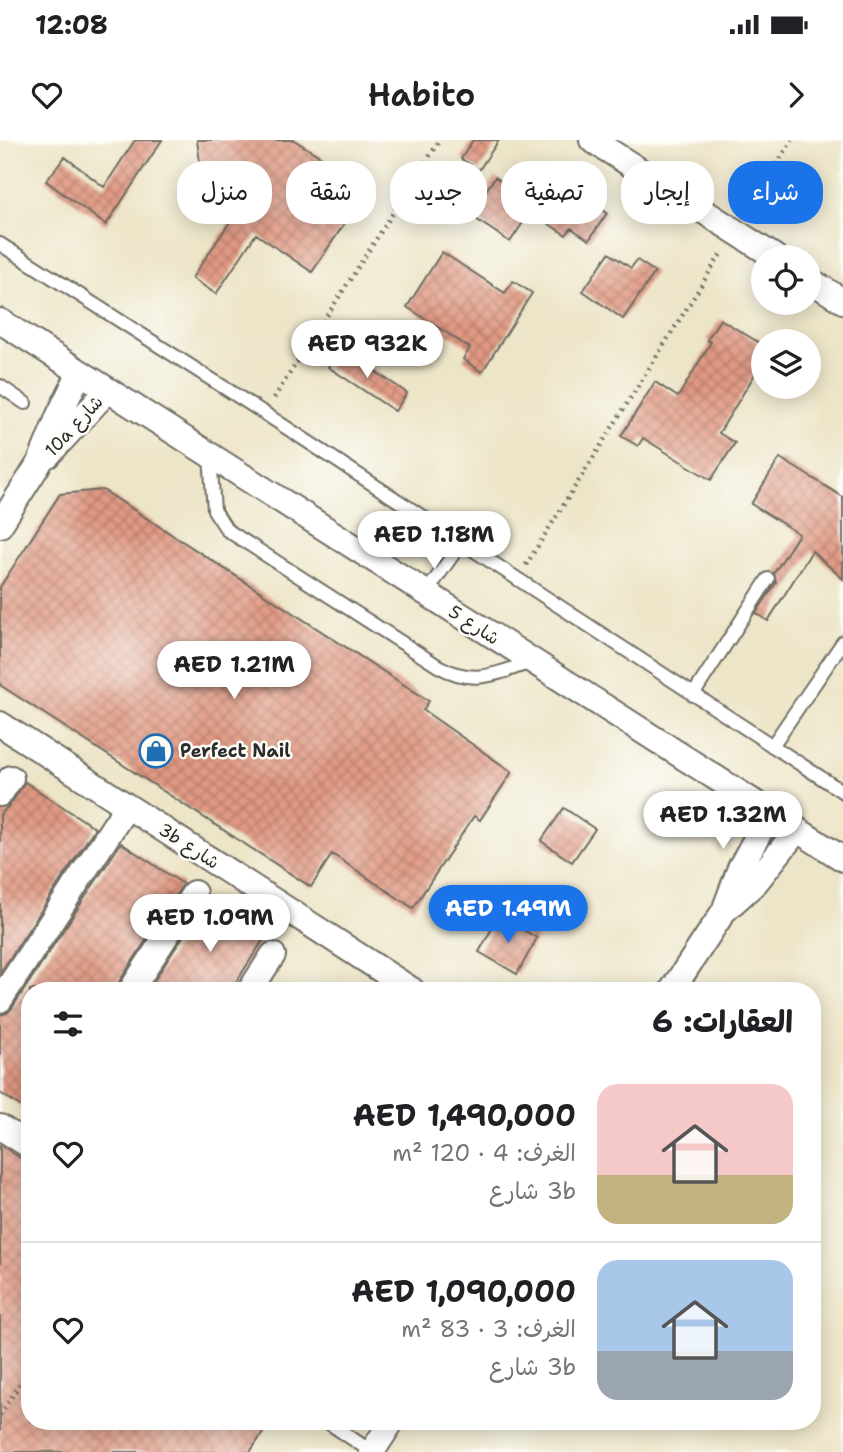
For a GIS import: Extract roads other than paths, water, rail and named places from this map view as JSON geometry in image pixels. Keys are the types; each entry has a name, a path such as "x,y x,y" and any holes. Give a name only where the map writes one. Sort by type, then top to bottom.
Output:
{"street":[{"path":"592,140 756,245"},
{"path":"821,287 843,301"},
{"name":"شارع 5","path":"0,321 843,859"},
{"name":"10a شارع","path":"0,525 40,462 80,372"},
{"name":"10a شارع","path":"40,462 108,390"},
{"name":"3b شارع","path":"0,724 400,982"},
{"path":"0,1000 127,806"},
{"path":"677,982 724,911 740,868 770,813"},
{"path":"724,911 756,882 797,830"},
{"path":"136,982 194,893"},
{"path":"255,982 273,955"},
{"path":"0,1127 21,1140"},
{"path":"372,1452 386,1430"}],"lane":[{"path":"0,244 264,413 843,792"},
{"path":"0,386 25,403"},
{"path":"210,457 214,510 227,530 438,666 461,676 485,678 531,662"},
{"path":"426,593 461,543"},
{"path":"693,695 768,579"},
{"path":"772,746 843,642"},
{"path":"339,1430 372,1452"}],"place":[{"name":"Perfect Nail","path":"156,751"}]}
